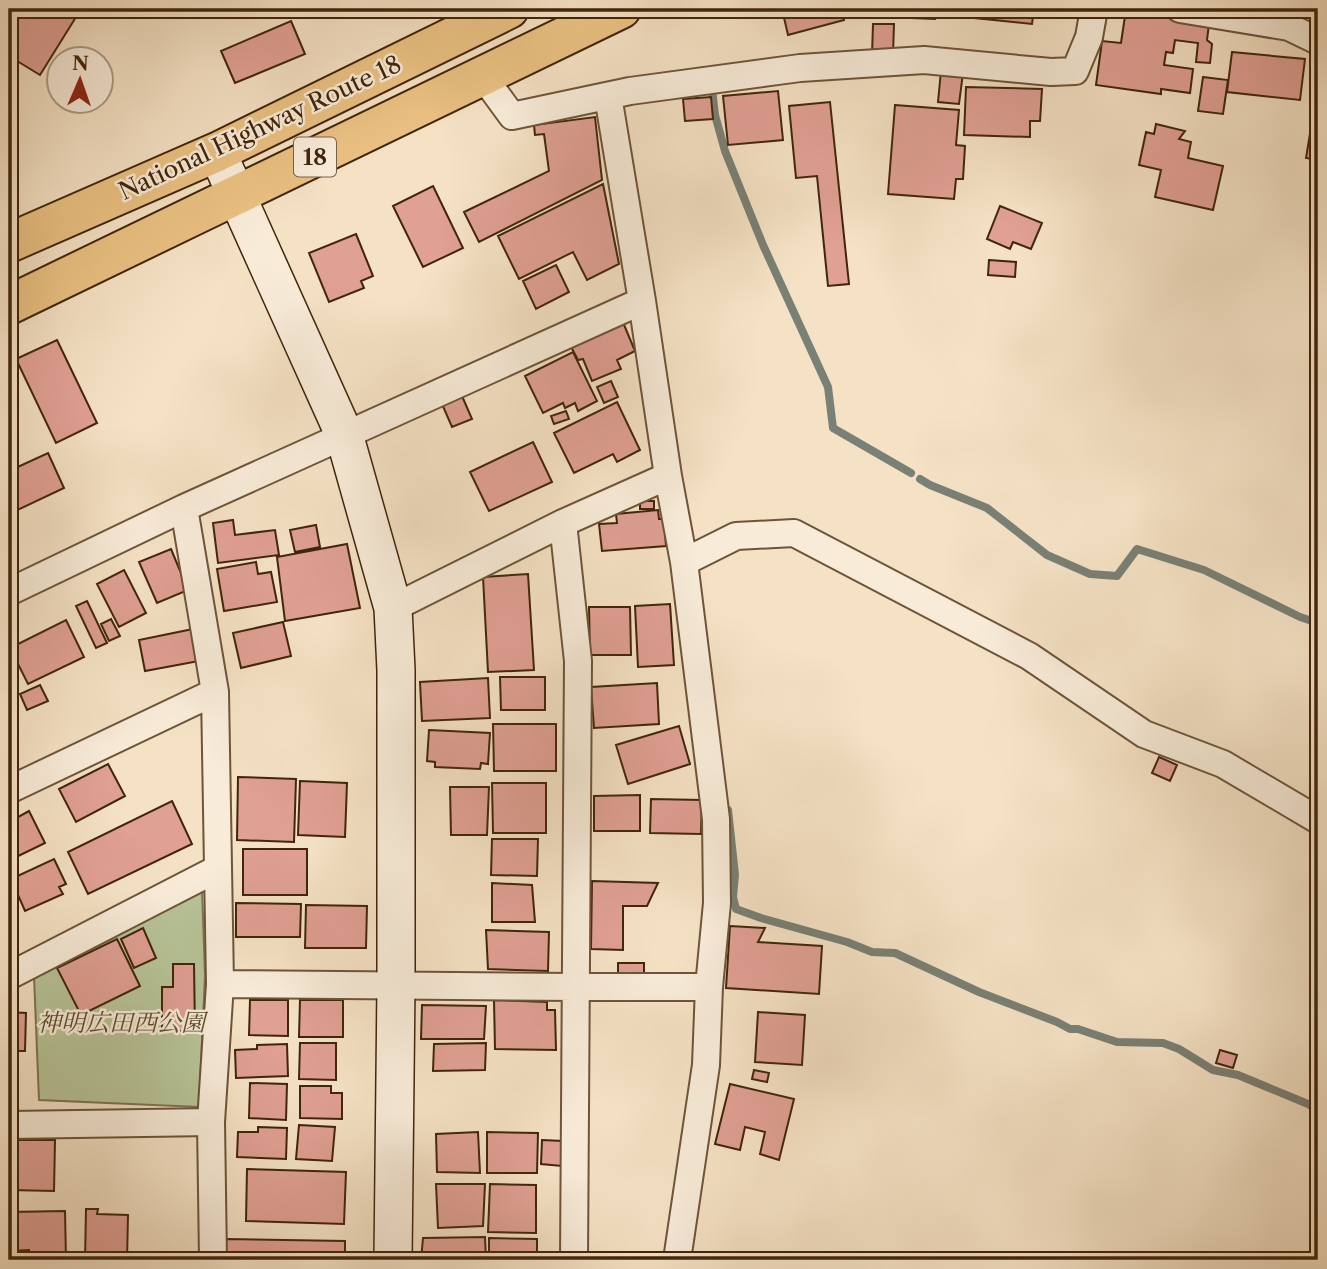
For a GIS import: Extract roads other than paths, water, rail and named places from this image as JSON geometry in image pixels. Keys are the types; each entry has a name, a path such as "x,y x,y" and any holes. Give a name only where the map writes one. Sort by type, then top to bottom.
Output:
{"highway":[{"name":"National Highway Route 18","path":"9,243 217,152 509,9"},
{"name":"National Highway Route 18","path":"9,305 621,9"}],"street":[{"path":"482,75 512,116 608,96 800,68 923,60 1052,72 1075,71 1089,37 1094,9"},
{"path":"1180,9 1289,27 1318,41"},
{"path":"608,96 684,562 716,819 717,903 709,987 706,1065 677,1260"},
{"path":"217,152 344,435 393,608 396,670 393,1260"},
{"path":"9,592 184,508 642,301"},
{"path":"393,608 563,523 668,476"},
{"path":"184,508 215,692 220,984 211,1122 213,1260"},
{"path":"563,523 578,661 573,1260"},
{"path":"684,562 736,536 794,533 1029,656 1143,734 1223,764 1315,809"},
{"path":"9,790 215,692"},
{"path":"9,976 217,869"},
{"path":"220,984 709,987"},
{"path":"9,1125 211,1122"}],"waterway":[{"path":"708,89 712,89 715,115 725,151 763,245 828,387 833,428 911,473"},
{"path":"920,479 987,508 1047,555 1090,574 1117,576 1137,549 1204,570 1300,617 1318,623"},
{"path":"728,810 736,909 872,952 895,953 979,992 1070,1029 1078,1029 1117,1042 1163,1043 1179,1049 1213,1070 1238,1075 1318,1110"}],"park label":[{"name":"神明広田西公園","path":"121,1023"}]}
